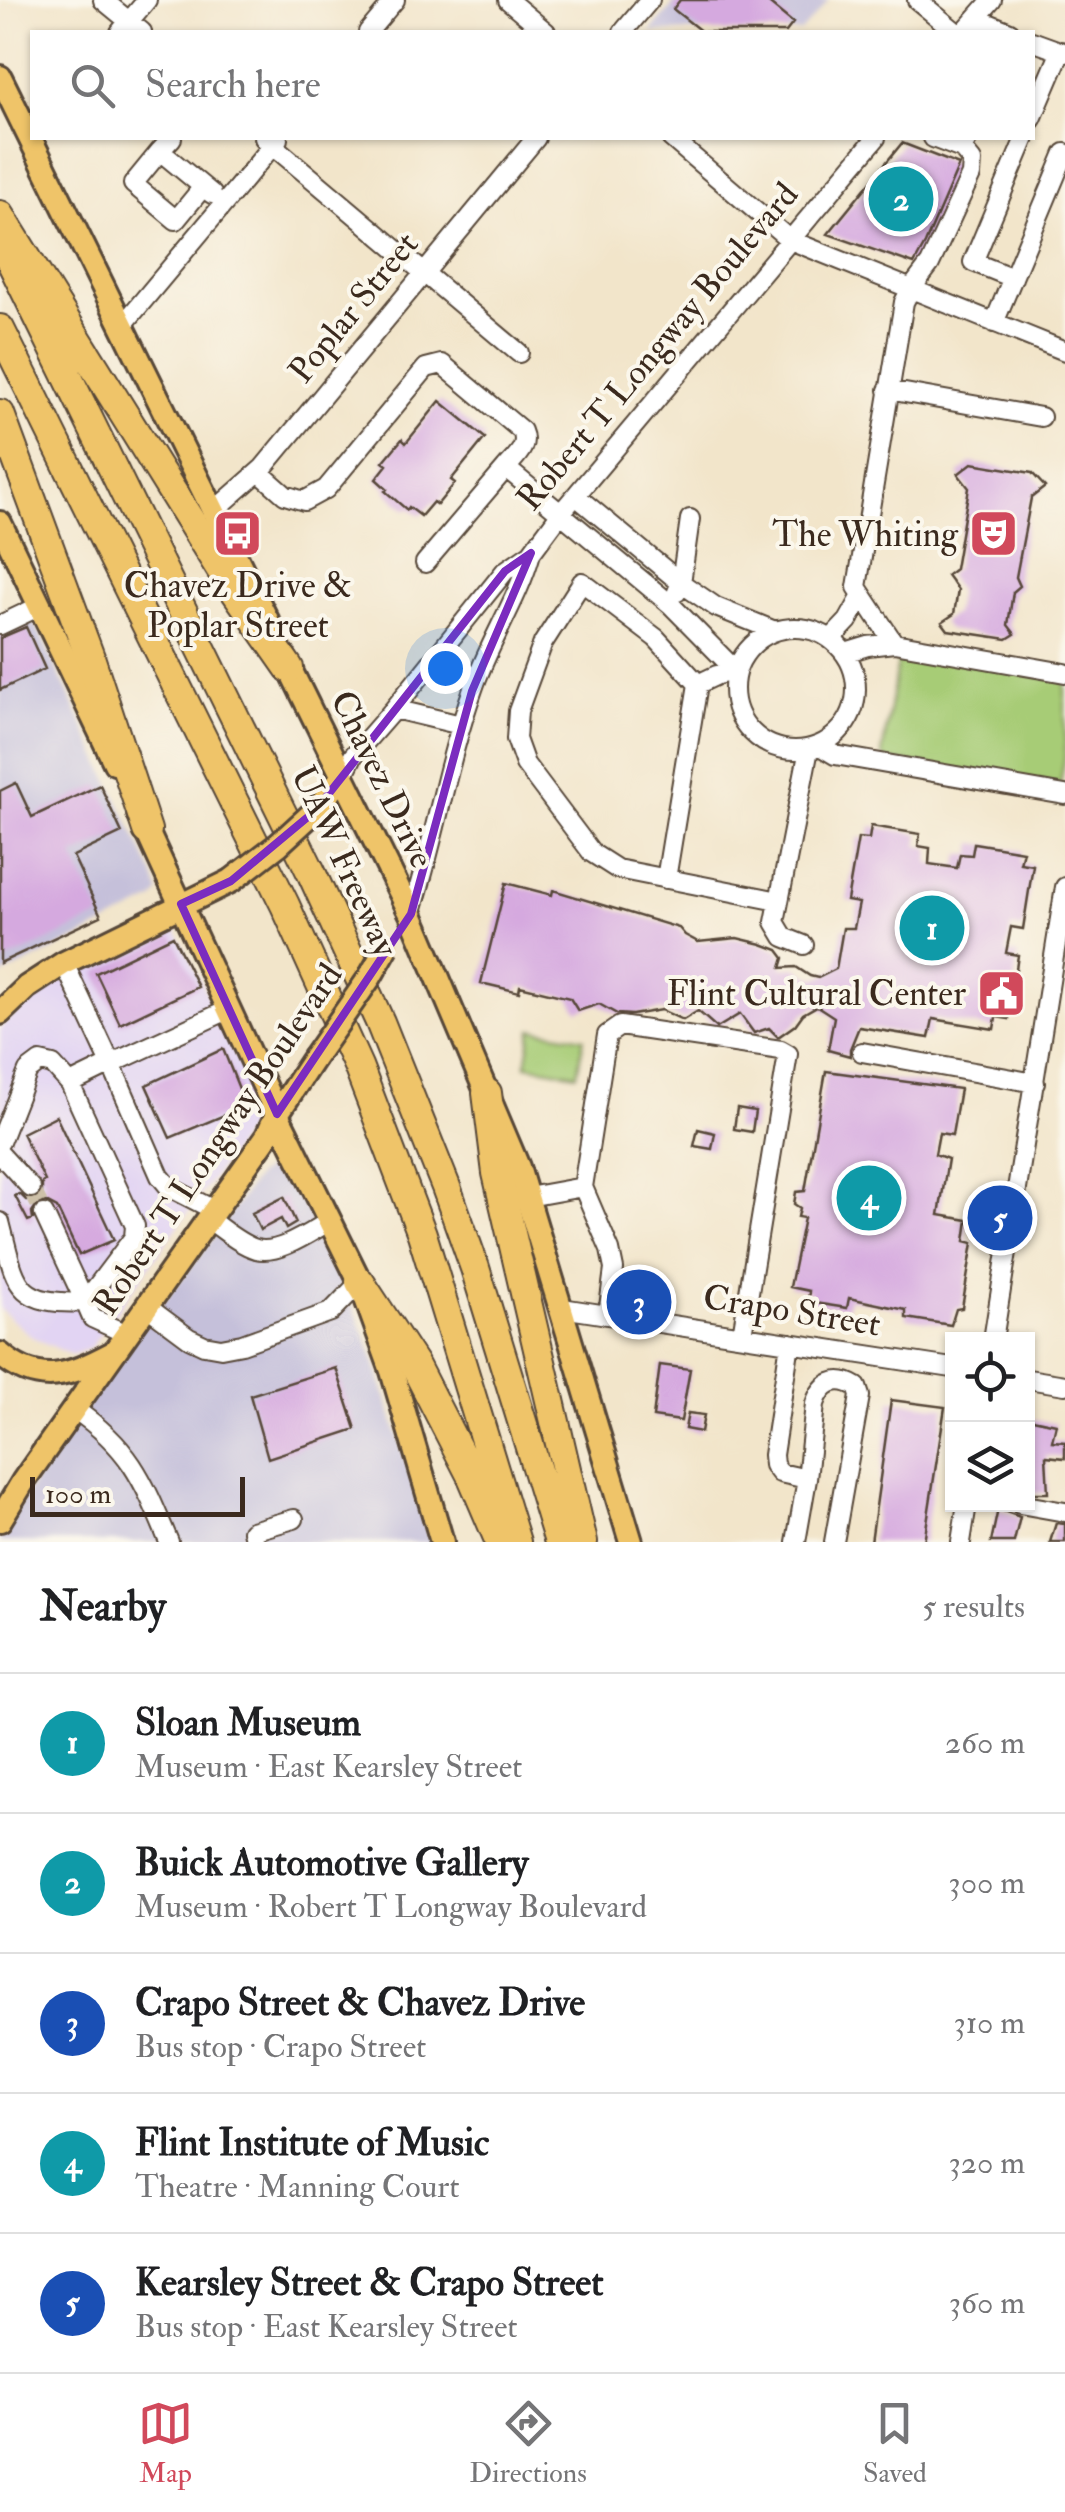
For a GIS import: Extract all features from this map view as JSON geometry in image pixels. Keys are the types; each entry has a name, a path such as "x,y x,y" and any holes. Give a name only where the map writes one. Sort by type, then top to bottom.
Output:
{"highway":[{"path":"0,215 226,578 289,668"},
{"name":"UAW Freeway","path":"0,239 311,872 380,1022 470,1255 559,1542"},
{"name":"UAW Freeway","path":"0,330 276,887 358,1066 422,1234 516,1542"},
{"path":"0,414 91,660 147,830"},
{"path":"487,1093 497,1173 583,1542"},
{"path":"360,1282 414,1364 472,1477 500,1542"}],"main road":[{"name":"Chavez Drive","path":"0,77 30,135"},
{"name":"Chavez Drive","path":"32,140 411,914 518,1167 632,1542"},
{"path":"0,522 360,1282 392,1371 442,1542"},
{"name":"Robert T Longway Boulevard","path":"0,1014 27,987 64,963 232,881 280,844 344,776"},
{"name":"Robert T Longway Boulevard","path":"0,1520 24,1480 268,1136 312,1059 411,914"},
{"path":"0,1354 21,1369 51,1376 86,1367 120,1344"}],"street":[{"path":"103,0 130,29 147,0"},
{"path":"370,30 395,0"},
{"path":"508,0 544,30"},
{"path":"625,30 650,0"},
{"path":"916,0 954,30"},
{"path":"970,25 992,0"},
{"path":"970,25 999,30"},
{"path":"1035,42 1063,52 1035,113"},
{"path":"122,326 272,140 519,353"},
{"name":"Poplar Street","path":"214,510 258,472 534,140"},
{"path":"673,140 790,240 1065,351"},
{"name":"Robert T Longway Boulevard","path":"344,776 354,756 505,571 531,553 874,140"},
{"path":"1013,278 973,262 1024,140"},
{"path":"838,646 859,592 904,302 930,264 971,174 972,161 965,143"},
{"path":"203,187 176,220 133,184 166,144 203,187 224,204"},
{"path":"994,323 1065,153"},
{"path":"258,472 285,495 304,500 326,490 426,368 442,364 522,431 525,438 524,446 425,563"},
{"path":"888,390 1040,417"},
{"path":"506,468 670,604 736,671"},
{"path":"576,496 681,583 716,606 776,630"},
{"path":"670,604 681,583 690,519"},
{"name":"Robert T Longway Boulevard","path":"411,914 461,725 482,662 523,582 531,553"},
{"path":"698,684 656,638 582,582 543,643 518,711 516,738 525,764 592,853 616,869 779,902"},
{"path":"859,592 894,642"},
{"path":"0,625 40,606"},
{"path":"795,628 814,630 838,646 854,670 856,687 854,705 836,736 800,751 780,750 762,742 746,728 736,711 733,691 744,654 758,640 776,630 795,628"},
{"path":"838,646 894,642 1065,673"},
{"path":"698,684 736,671"},
{"path":"666,880 698,684"},
{"path":"394,709 461,725"},
{"path":"814,747 834,756 1065,795"},
{"path":"804,945 784,938 775,922 814,747"},
{"path":"994,1332 1065,887"},
{"path":"64,963 160,1176 169,1187 211,1215 244,1244 261,1250 284,1245 330,1221"},
{"path":"70,1084 230,1009"},
{"path":"608,1315 614,1269 610,1250 582,1187 607,1035 620,1026 788,1054 742,1335"},
{"path":"862,1052 1035,1084"},
{"path":"0,1142 28,1071 40,1062 53,1064 70,1084 135,1226 134,1237 84,1302"},
{"path":"0,1154 31,1188"},
{"path":"528,1198 582,1187"},
{"path":"44,1214 92,1318 120,1344"},
{"path":"0,1222 22,1289 47,1301 84,1302"},
{"path":"146,1306 189,1338 204,1346 221,1348 331,1312 360,1282"},
{"name":"Crapo Street","path":"562,1308 945,1367"},
{"path":"790,1343 774,1465 780,1474 807,1479"},
{"path":"844,1381 846,1351"},
{"path":"796,1542 818,1393 832,1381 844,1381 858,1387 860,1396 834,1542"},
{"path":"1035,1381 1065,1386"},
{"path":"74,1409 102,1428 133,1465 169,1542"},
{"path":"1035,1507 1065,1512"},
{"path":"962,1542 966,1512"},
{"path":"255,1542 252,1531 294,1519"}],"highlighted area":[{"path":"531,553 472,691 411,914 277,1114 181,904 231,881 315,811 505,571"}],"shaded area":[{"path":"677,0 829,0 803,30 652,30"},
{"path":"29,620 36,625 159,892 154,900 0,977 0,633"},
{"path":"174,925 262,1110 90,1348 72,1355 32,1337 0,1309 0,1030 47,987"},
{"path":"278,1165 293,1175 309,1203 338,1270 371,1351 432,1542 0,1542 11,1516 136,1335 201,1255 257,1176"}],"green space":[{"path":"907,652 1065,678 1065,756 1060,785 887,760 882,754 899,654"},
{"path":"532,1029 584,1038 577,1074 526,1065"}],"building":[{"path":"680,0 765,0 793,23 788,30 699,30 673,9"},
{"path":"902,143 959,165 914,264 828,234"},
{"path":"440,401 485,438 451,480 455,483 437,505 433,502 421,516 409,507 407,510 376,479 387,465 383,462 402,439 406,443"},
{"name":"The Whiting","path":"972,463 1032,473 1045,487 1031,498 1016,577 1020,586 1013,592 1008,625 1015,634 1007,639 948,630 942,622 954,614 958,590 947,575 955,569 969,488 958,474"},
{"path":"26,627 45,669 0,690 0,638"},
{"path":"16,783 32,817 100,785 122,833 73,856 101,916 0,963 0,791"},
{"path":"871,826 920,834 918,846 930,848 929,864 957,868 960,854 972,855 974,843 1023,851 1020,863 1033,865 1023,929 1011,927 1006,953 1018,955 1009,1019 996,1017 994,1029 933,1019 929,1038 859,1027 850,1056 828,1050 834,1017 817,1006 778,1037 769,1028 754,1033 740,1014 717,1028 698,1011 683,1020 661,1010 617,1014 599,1004 578,1011 570,998 520,986 519,992 481,983 506,883 552,895 553,890 679,928 698,942 737,938 762,944 778,950 784,958 781,968 796,967 818,978 836,969 843,928 854,928 859,903 847,901 858,838 869,839"},
{"path":"173,936 198,987 120,1024 96,973"},
{"path":"223,1049 246,1106 170,1138 146,1085"},
{"path":"826,1071 960,1089 952,1135 939,1133 935,1154 948,1159 939,1215 968,1220 965,1241 973,1243 962,1308 956,1309 951,1325 906,1318 906,1310 849,1298 847,1308 808,1302 809,1291 790,1287 804,1218 798,1217 800,1208 794,1204 796,1192 805,1191"},
{"path":"737,1108 755,1111 752,1132 734,1129"},
{"path":"56,1116 114,1240 79,1255 57,1208 46,1202 38,1203 32,1212 33,1219 28,1221 15,1196 20,1194 33,1200 42,1193 45,1181 22,1133"},
{"path":"698,1129 715,1133 712,1149 694,1146"},
{"path":"284,1197 296,1223 286,1229 281,1219 260,1230 252,1213"},
{"path":"660,1365 690,1369 681,1421 653,1417"},
{"path":"336,1368 356,1429 268,1458 250,1395"},
{"path":"891,1400 945,1407 924,1542 871,1542"},
{"path":"688,1413 704,1415 701,1432 685,1429"},
{"path":"1035,1420 1056,1424 1052,1441 1065,1442 1065,1458 1046,1456 1048,1493 1035,1493"},
{"path":"997,1512 1020,1517 1014,1542 991,1542"},
{"path":"1056,1523 1065,1524 1065,1542 1050,1542"}],"tunnel":[{"path":"31,1188 44,1214"}],"place":[{"name":"Buick Automotive Gallery","path":"901,199"},
{"name":"Chavez Drive & Poplar Street","path":"238,533"},
{"name":"The Whiting","path":"993,534"},
{"name":"Sloan Museum","path":"932,928"},
{"name":"Flint Cultural Center","path":"1001,993"},
{"name":"Flint Institute of Music","path":"869,1198"},
{"name":"Kearsley Street & Crapo Street","path":"1000,1218"},
{"name":"Crapo Street & Chavez Drive","path":"639,1302"}]}
